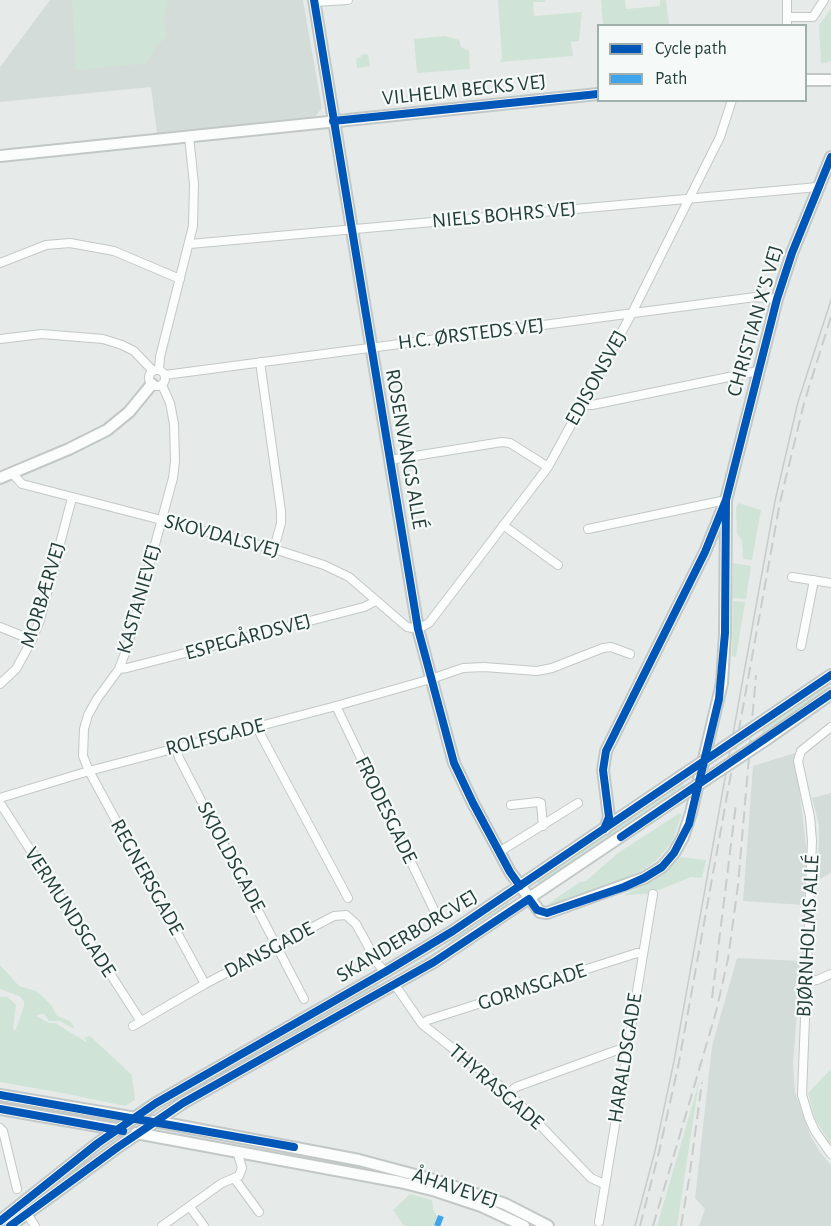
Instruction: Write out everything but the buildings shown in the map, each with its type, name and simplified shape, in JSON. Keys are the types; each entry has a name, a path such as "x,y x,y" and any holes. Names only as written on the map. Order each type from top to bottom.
{"street":[{"path":"315,1 348,0"},
{"path":"787,0 787,21 813,17 824,0"},
{"name":"ROSENVANGS ALLÉ","path":"315,1 333,122 418,629 454,763 499,852 529,899"},
{"path":"807,80 831,80"},
{"name":"VILHELM BECKS VEJ","path":"0,156 597,94"},
{"name":"EDISONSVEJ","path":"418,629 429,623 436,615 548,467 632,313 720,137 731,102"},
{"path":"159,372 160,357 190,244 195,205 189,136"},
{"name":"CHRISTIAN X'S VEJ","path":"604,829 609,817 603,770 606,751 705,552 726,500 777,299 792,253 831,157"},
{"name":"NIELS BOHRS VEJ","path":"190,244 818,186"},
{"path":"0,263 46,245 70,243 114,251 180,279"},
{"name":"H.C. ØRSTEDS VEJ","path":"159,372 260,362 755,297 777,299"},
{"path":"0,339 42,334 103,339 134,351 165,380 157,384 107,430 0,478"},
{"path":"260,362 281,511 281,523 274,549"},
{"path":"582,405 592,405 758,371"},
{"path":"157,384 149,377 159,372"},
{"name":"KASTANIEVEJ","path":"89,771 83,756 84,729 97,699 118,669 127,648 172,478 175,440 170,403 157,384"},
{"path":"390,460 502,442 510,444 548,467"},
{"name":"SKOVDALSVEJ","path":"12,473 22,484 274,549 339,571 402,623 418,629"},
{"name":"MORBÆRVEJ","path":"0,684 16,669 40,620 72,498"},
{"path":"588,529 726,500"},
{"name":"CHRISTIAN X'S VEJ","path":"529,899 537,910 547,912 624,887 645,878 662,867 674,853 683,837 692,813 722,683 725,633 726,500"},
{"path":"503,525 558,565"},
{"path":"792,577 831,583"},
{"path":"801,646 814,580"},
{"name":"ESPEGÅRDSVEJ","path":"118,669 364,607 376,601"},
{"path":"0,627 32,640"},
{"name":"ROLFSGADE","path":"0,801 89,771 336,706 463,668 526,672 542,670 603,648 611,647 630,654"},
{"name":"SKANDERBORGVEJ","path":"0,1221 134,1118 219,1066 385,972 520,886 831,675"},
{"name":"SKANDERBORGVEJ","path":"10,1226 155,1121 434,962 831,694"},
{"name":"FRODESGADE","path":"336,706 436,914"},
{"path":"256,726 348,898"},
{"name":"BJØRNHOLMS ALLÉ","path":"831,727 801,751 798,761 810,817 812,841 802,1095 809,1118 831,1154"},
{"name":"SKJOLDSGADE","path":"176,747 179,758 304,999"},
{"name":"REGNERSGADE","path":"89,771 205,984"},
{"name":"VERMUNDSGADE","path":"0,801 140,1020"},
{"path":"511,805 541,803 543,826"},
{"path":"499,852 578,803"},
{"name":"HARALDSGADE","path":"599,1222 653,894"},
{"name":"DANSGADE","path":"133,1026 205,984 334,916 346,915 356,924 378,964 385,972"},
{"name":"GORMSGADE","path":"422,1024 428,1020 637,953 642,954"},
{"name":"SKANDERBORGVEJ","path":"385,972 395,985"},
{"path":"806,982 831,974"},
{"name":"THYRASGADE","path":"395,985 422,1024 509,1093 591,1178 604,1184"},
{"path":"509,1093 516,1087 627,1048"},
{"name":"ÅHAVEVEJ","path":"0,1095 155,1121 359,1160 484,1196 548,1226"},
{"name":"ÅHAVEVEJ","path":"0,1109 356,1173 436,1191 481,1206 524,1226"},
{"path":"0,1128 3,1131 17,1190"},
{"path":"162,1226 222,1183 238,1176 242,1168 237,1151"},
{"path":"234,1178 259,1212"},
{"path":"190,1207 204,1226"},
{"path":"27,1214 35,1226"}],"shaded area":[{"path":"50,0 303,0 322,108 313,119 157,134 151,87 0,102 0,67"},
{"path":"795,753 807,854 804,905 743,901 753,766"},
{"path":"831,793 831,873 818,880 819,825 812,798"},
{"path":"737,958 801,961 793,1063 795,1092 810,1135 831,1165 831,1226 699,1226 705,1209 695,1198 712,1046"}],"green space":[{"path":"72,0 168,0 164,20 167,36 156,47 147,63 76,70"},
{"path":"498,0 545,0 545,2 533,2 534,16 582,12 579,41 571,42 573,56 500,62 502,58"},
{"path":"601,0 625,0 626,9 660,6 660,0 666,0 669,24 603,24"},
{"path":"831,9 831,61 821,64 819,25"},
{"path":"445,36 459,40 461,47 469,51 470,69 417,73 414,39"},
{"path":"368,54 370,66 357,68 356,58"},
{"path":"738,503 761,510 752,560 743,559 742,540 737,534 736,508"},
{"path":"733,563 751,566 746,599 732,598"},
{"path":"733,601 745,602 736,657 732,656"},
{"path":"831,682 831,685 799,711 763,734 760,729"},
{"path":"683,782 684,788 539,885 537,881"},
{"path":"678,814 682,814 672,842 656,861 631,877 545,906 580,882 586,881 618,853"},
{"path":"681,857 706,860 702,878 691,877 659,890 649,890 648,894 624,895 660,877"},
{"path":"507,901 509,904 404,974 403,971 441,949 472,924"},
{"path":"0,965 19,986 36,991 52,1006 57,1016 70,1021 74,1027 60,1021 49,1021 44,1014 36,1016 49,1023 55,1023 88,1043 84,1038 90,1036 132,1075 135,1100 125,1106 0,1082 0,997 8,997 16,1005 13,1028 15,1031 24,1001 19,996 0,989"},
{"path":"377,983 379,985 338,1008 311,1027 165,1110 162,1109 220,1076 255,1051"},
{"path":"831,1069 831,1145 815,1119 808,1093"},
{"path":"699,1082 677,1226 657,1226"},
{"path":"410,1194 432,1200 433,1209 442,1226 404,1226 393,1210"}],"tram line":[{"path":"635,1226 655,1151 674,1061 775,501 798,402 831,300"}],"railway":[{"path":"640,1226 679,1062 780,502 804,403 831,317"},
{"path":"653,1226 716,1012 728,959 738,885 756,675"},
{"path":"712,998 736,804"},
{"path":"681,1226 702,1082"}],"marked path":[{"path":"437,1226 441,1216"}],"cycle path":[{"path":"314,0 418,629 454,763 510,872 520,886"},
{"path":"333,121 597,94"},
{"path":"604,829 609,817 603,770 606,751 705,552 726,500 777,299 792,253 831,157"},
{"path":"10,1226 118,1147 183,1103 434,962 529,899 537,910 547,913 624,887 662,867 674,853 689,824 719,699 725,633 726,500"},
{"path":"0,1221 98,1143 156,1103 453,931 831,675"},
{"path":"621,837 831,694"},
{"path":"0,1095 294,1147"},
{"path":"0,1109 123,1131"}]}
